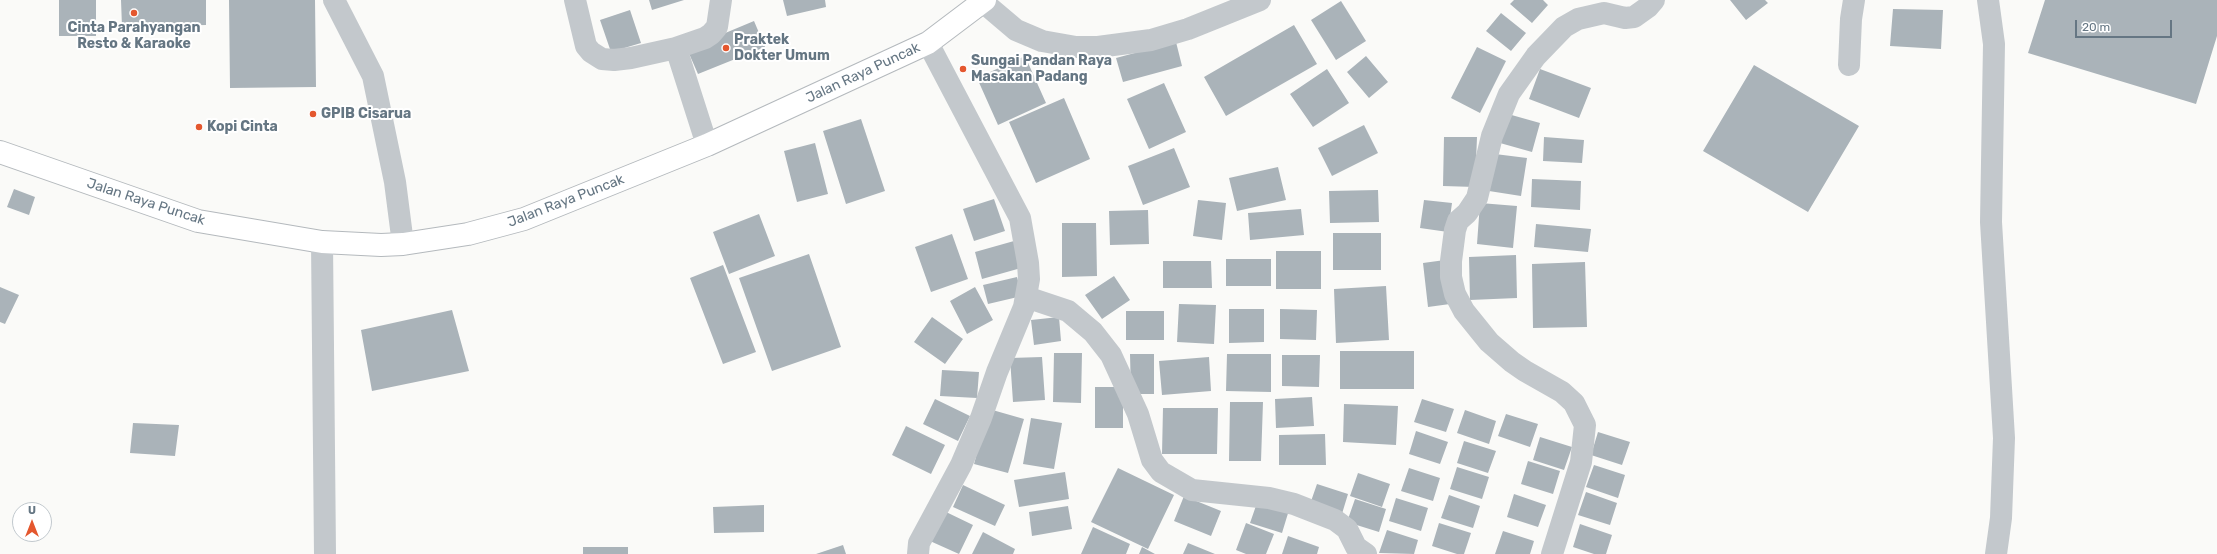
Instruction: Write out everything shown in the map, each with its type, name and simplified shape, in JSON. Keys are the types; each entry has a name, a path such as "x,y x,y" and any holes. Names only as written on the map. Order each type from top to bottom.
{"highway":[{"name":"Jalan Raya Puncak","path":"0,152 198,221 322,242 381,245 403,244 468,234 524,219 707,146 928,43 984,1"}],"street":[{"path":"334,0 350,27 373,76 395,182 403,244"},
{"path":"576,0 586,46 590,52 602,59 614,60 631,58 676,48 705,38 712,34 717,27 721,0"},
{"path":"984,1 1016,30 1042,41 1076,47 1098,47 1151,40 1188,29 1260,0"},
{"path":"1552,554 1581,462 1585,425 1574,403 1562,392 1512,362 1489,342 1464,311 1455,294 1451,277 1451,260 1455,230 1458,221 1468,213 1477,198 1492,136 1501,110 1520,76 1536,56 1564,27 1578,19 1604,13 1625,18 1634,17 1648,7 1654,0"},
{"path":"1850,65 1850,19 1854,0"},
{"path":"1988,0 1994,44 1991,222 2004,438 2001,518 1996,554"},
{"path":"918,554 919,542 961,465 981,418 997,372 1014,335 1026,297 1028,263 1020,218 928,43"},
{"path":"676,48 707,146"},
{"path":"322,242 325,554"},
{"path":"1026,297 1068,311 1094,332 1111,355 1138,414 1152,460 1161,472 1192,490 1270,498 1294,504 1335,520 1346,529 1356,547 1366,554"}],"building":[{"path":"59,0 96,0 96,36 59,36"},
{"path":"121,0 206,0 206,25 122,27"},
{"path":"229,0 315,0 316,87 230,88"},
{"path":"649,0 684,0 652,10"},
{"path":"783,0 825,0 826,7 787,16"},
{"path":"1514,0 1543,0 1548,5 1532,23 1510,4"},
{"path":"1730,0 1765,0 1768,3 1746,20"},
{"path":"2045,0 2217,0 2217,36 2196,104 2028,53"},
{"path":"1341,1 1366,41 1336,60 1311,20"},
{"path":"1893,9 1943,10 1941,49 1890,46"},
{"path":"630,10 641,43 611,52 600,20"},
{"path":"1501,13 1526,33 1511,51 1486,31"},
{"name":"Praktek Dokter Umum","path":"754,21 765,47 698,74 687,49"},
{"path":"1294,25 1317,64 1226,116 1204,77"},
{"path":"1176,42 1182,66 1123,82 1116,58"},
{"path":"1477,47 1506,61 1480,113 1451,98"},
{"path":"1025,56 1046,103 998,125 977,78"},
{"path":"1366,56 1388,82 1369,98 1347,72"},
{"path":"1754,65 1859,126 1808,212 1703,151"},
{"path":"1327,69 1349,103 1313,127 1290,94"},
{"path":"1540,69 1591,88 1579,118 1529,99"},
{"path":"1164,83 1186,132 1149,149 1127,99"},
{"path":"1064,98 1090,159 1036,183 1009,122"},
{"path":"1508,114 1540,123 1532,152 1500,143"},
{"path":"861,119 885,191 846,204 823,131"},
{"path":"1364,125 1378,153 1332,176 1318,148"},
{"path":"1444,137 1477,137 1475,187 1443,186"},
{"path":"1544,137 1584,140 1582,163 1543,161"},
{"path":"815,143 828,194 797,202 784,151"},
{"path":"1174,148 1190,187 1143,205 1128,166"},
{"path":"1495,154 1527,158 1521,196 1489,191"},
{"path":"1278,167 1286,200 1237,211 1229,178"},
{"path":"1532,179 1581,181 1580,210 1531,207"},
{"path":"14,189 35,197 29,215 7,207"},
{"path":"1378,190 1379,222 1330,223 1329,191"},
{"path":"994,199 1005,231 974,241 963,209"},
{"path":"1198,200 1226,203 1222,240 1193,236"},
{"path":"1424,200 1452,203 1448,232 1420,228"},
{"path":"1480,203 1517,206 1513,248 1477,244"},
{"path":"1301,209 1304,235 1250,240 1248,213"},
{"path":"1148,210 1149,244 1110,245 1109,211"},
{"path":"759,214 775,256 729,274 713,232"},
{"path":"1062,223 1096,223 1097,276 1062,277"},
{"path":"1536,224 1591,229 1588,252 1534,247"},
{"path":"1333,233 1381,233 1381,270 1333,270"},
{"path":"952,234 968,279 931,292 915,247"},
{"path":"1014,241 1021,268 982,279 975,252"},
{"path":"1276,251 1321,251 1321,289 1276,289"},
{"path":"809,254 841,347 772,371 739,278"},
{"path":"1516,255 1517,298 1470,300 1469,257"},
{"path":"1226,259 1271,259 1271,286 1226,286"},
{"path":"1445,260 1450,304 1428,307 1423,263"},
{"path":"1163,261 1211,261 1212,288 1163,288"},
{"path":"1585,262 1587,327 1533,328 1532,264"},
{"path":"723,265 756,352 723,364 690,278"},
{"path":"1114,276 1130,300 1102,319 1085,295"},
{"path":"1017,277 1022,296 988,304 983,285"},
{"path":"1386,286 1389,340 1336,343 1334,289"},
{"path":"0,287 19,295 5,324 0,322"},
{"path":"975,287 993,320 967,334 950,301"},
{"path":"1179,304 1216,305 1214,344 1177,342"},
{"path":"1229,309 1264,309 1264,342 1229,343"},
{"path":"1280,309 1317,310 1316,340 1280,339"},
{"path":"452,310 469,371 372,391 361,330"},
{"path":"1126,311 1164,311 1164,340 1126,340"},
{"path":"932,317 963,339 945,364 914,342"},
{"path":"1059,317 1061,341 1034,345 1031,320"},
{"path":"1340,351 1414,351 1414,389 1340,389"},
{"path":"1054,353 1082,353 1081,403 1053,402"},
{"path":"1130,354 1154,354 1154,394 1131,394"},
{"path":"1227,354 1271,354 1271,392 1226,391"},
{"path":"1282,355 1320,355 1319,387 1282,386"},
{"path":"1042,357 1045,400 1013,402 1010,358"},
{"path":"1209,357 1211,391 1162,395 1159,361"},
{"path":"942,370 979,372 977,398 940,396"},
{"path":"1095,387 1123,387 1123,428 1095,428"},
{"path":"1312,397 1314,426 1276,428 1275,399"},
{"path":"935,399 970,416 958,441 923,424"},
{"path":"1422,399 1454,409 1446,432 1414,422"},
{"path":"1230,402 1263,402 1261,461 1229,461"},
{"path":"1344,404 1398,406 1396,445 1343,442"},
{"path":"1163,408 1218,408 1217,454 1162,454"},
{"path":"989,409 1024,419 1008,473 974,464"},
{"path":"1465,410 1496,421 1489,444 1457,433"},
{"path":"1506,414 1538,424 1530,447 1498,436"},
{"path":"1031,418 1062,423 1054,469 1023,464"},
{"path":"133,423 179,425 175,456 130,453"},
{"path":"906,426 945,445 931,474 892,455"},
{"path":"1416,431 1448,442 1440,464 1409,454"},
{"path":"1598,432 1630,442 1622,465 1591,455"},
{"path":"1325,434 1326,465 1279,465 1279,435"},
{"path":"1540,437 1572,447 1564,470 1533,460"},
{"path":"1464,441 1496,451 1488,473 1457,463"},
{"path":"1528,461 1560,471 1553,494 1521,484"},
{"path":"1594,465 1625,475 1618,498 1586,487"},
{"path":"1457,467 1489,477 1482,499 1450,489"},
{"path":"1118,468 1174,495 1148,549 1091,522"},
{"path":"1409,468 1440,478 1433,501 1401,491"},
{"path":"1065,472 1069,499 1019,507 1014,480"},
{"path":"1358,473 1390,484 1382,507 1350,496"},
{"path":"1317,484 1348,494 1341,517 1309,507"},
{"path":"963,485 1005,505 995,526 953,507"},
{"path":"1586,492 1617,503 1610,525 1578,515"},
{"path":"1514,494 1546,505 1538,527 1507,517"},
{"path":"1449,495 1480,506 1473,528 1441,518"},
{"path":"1184,496 1221,511 1211,536 1174,521"},
{"path":"1396,498 1428,508 1421,531 1389,521"},
{"path":"1355,499 1386,509 1379,532 1347,522"},
{"path":"1258,500 1289,510 1282,533 1250,523"},
{"path":"764,505 764,532 714,533 713,507"},
{"path":"1068,506 1072,529 1032,536 1029,512"},
{"path":"944,511 973,525 959,554 930,541"},
{"path":"1246,523 1274,534 1266,554 1246,554 1236,550"},
{"path":"1439,523 1471,533 1464,554 1457,554 1432,546"},
{"path":"1580,524 1612,535 1606,554 1594,554 1573,547"},
{"path":"1093,527 1130,544 1126,554 1081,554"},
{"path":"1387,530 1418,540 1414,554 1379,553"},
{"path":"1503,531 1534,541 1530,554 1495,554"},
{"path":"983,532 1015,549 1013,554 972,554"},
{"path":"1288,536 1319,547 1317,554 1282,554"},
{"path":"1188,543 1215,554 1183,554"},
{"path":"843,545 846,554 816,554"},
{"path":"583,547 628,547 628,554 583,554"},
{"path":"1142,547 1155,554 1139,554"}],"place":[{"name":"Cinta Parahyangan Resto & Karaoke","path":"134,13"},
{"name":"Praktek Dokter Umum","path":"726,48"},
{"name":"Sungai Pandan Raya Masakan Padang","path":"963,69"},
{"name":"GPIB Cisarua","path":"313,114"},
{"name":"Kopi Cinta","path":"199,127"}]}
